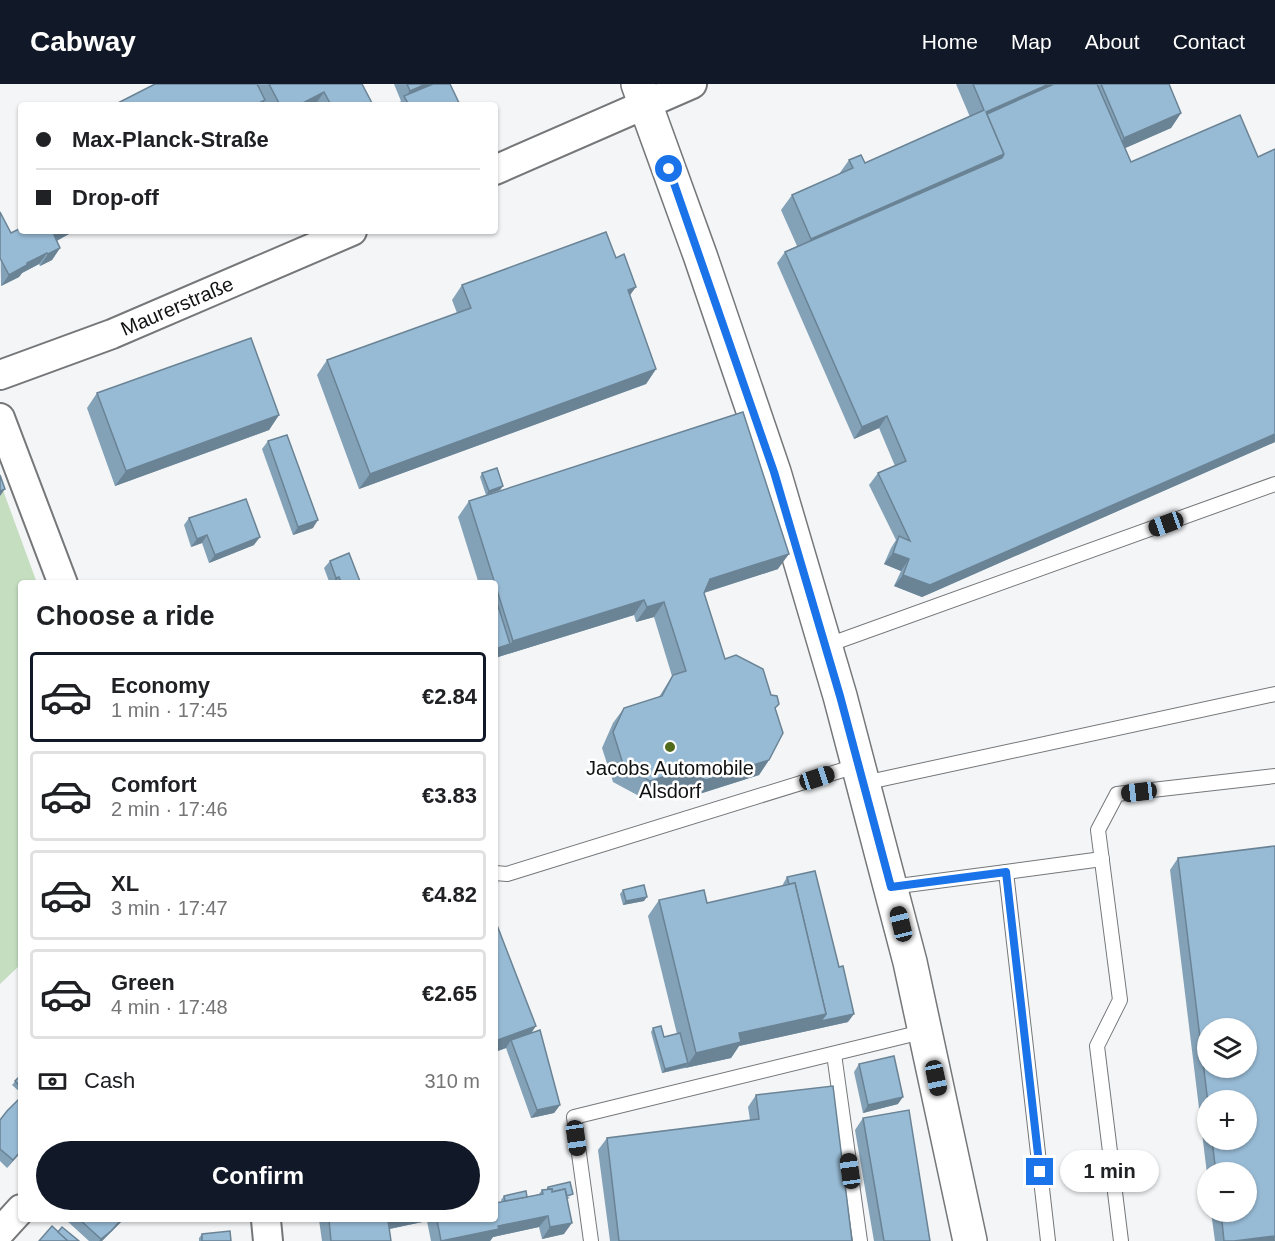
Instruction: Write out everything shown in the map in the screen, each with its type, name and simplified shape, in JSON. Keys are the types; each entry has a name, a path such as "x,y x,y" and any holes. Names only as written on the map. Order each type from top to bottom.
{"street":[{"path":"498,168 642,94 692,84"},
{"path":"642,94 774,472 825,646 891,887 926,1031 970,1241"},
{"name":"Maurerstraße","path":"0,375 112,334 345,234"},
{"path":"0,418 61,580"},
{"path":"0,1232 18,1212"},
{"path":"266,1222 268,1241"}],"lane":[{"path":"825,646 1275,484"},
{"path":"498,873 507,874 861,774 1275,694"},
{"path":"1121,1241 1097,1046 1120,1000 1098,831 1117,794 1275,776"},
{"path":"891,887 1102,859"},
{"path":"1006,872 1048,1241"},
{"path":"591,1241 574,1117 926,1031"},
{"path":"834,1054 860,1241"}],"green space":[{"path":"0,482 36,580 18,580 18,967 0,984"}],"building":[{"path":"155,84 257,84 265,100 261,102 120,102"},
{"path":"269,84 362,84 371,102 329,102 324,92 305,102 278,102"},
{"path":"407,84 426,84 410,91"},
{"path":"433,84 450,84 459,102 407,102 404,96"},
{"path":"973,84 1049,84 986,112 1004,154 811,239 792,195 853,168 849,160 861,155 865,163 984,110"},
{"path":"1054,84 1097,84 1131,162 1240,115 1258,157 1275,149 1275,434 930,585 903,575 909,559 893,553 899,536 910,541 878,473 906,461 887,416 862,427 785,252 1002,158 1004,154 987,114"},
{"path":"1101,84 1169,84 1181,113 1124,138"},
{"path":"0,212 11,233 18,230 18,234 56,234 54,235 60,248 27,263 9,275 0,258"},
{"path":"606,232 616,258 624,254 636,287 628,290 656,369 370,474 327,360 471,308 462,285"},
{"path":"251,338 279,415 126,471 97,393"},
{"path":"743,412 789,554 710,579 704,593 725,659 736,655 763,669 771,695 777,696 779,704 775,708 783,733 769,760 706,780 684,770 650,781 624,767 613,732 624,708 662,696 673,675 686,671 664,602 647,607 644,600 513,641 498,593 498,580 494,580 469,501"},
{"path":"287,435 318,520 298,527 268,441"},
{"path":"497,468 503,486 489,491 482,473"},
{"path":"0,475 5,489 0,491"},
{"path":"246,499 260,537 215,555 207,535 197,539 189,518"},
{"path":"349,553 359,580 336,578 330,561"},
{"path":"498,606 510,644 498,648"},
{"path":"1275,846 1275,1236 1224,1241 1222,1222 1257,1222 1257,1162 1215,1162 1213,1150 1257,1150 1257,1090 1206,1090 1205,1078 1257,1078 1257,1018 1198,1018 1178,858"},
{"path":"815,871 839,967 843,966 854,1014 821,1021 826,1014 795,883 789,884 787,877"},
{"path":"795,883 826,1014 739,1033 741,1042 696,1053 659,900 704,890 707,903"},
{"path":"644,885 647,897 626,901 623,890"},
{"path":"498,928 536,1026 498,1040"},
{"path":"661,1026 664,1037 680,1033 688,1063 665,1069 653,1028"},
{"path":"540,1030 560,1105 537,1110 511,1040"},
{"path":"894,1056 903,1097 868,1105 859,1064"},
{"path":"833,1086 852,1241 619,1241 607,1138 759,1119 756,1095"},
{"path":"18,1100 18,1154 13,1160 0,1149 0,1120"},
{"path":"909,1110 930,1241 884,1241 863,1118"},
{"path":"570,1182 573,1194 567,1196 565,1189 552,1192 552,1189 548,1189 548,1187"},
{"path":"552,1189 552,1192 565,1189 572,1223 550,1227 548,1216 441,1241 437,1222 498,1222 498,1202 543,1194 542,1190"},
{"path":"526,1191 527,1197 505,1201 504,1196"},
{"path":"82,1222 119,1222 101,1239"},
{"path":"329,1222 388,1222 391,1241 331,1241"},
{"path":"52,1226 68,1241 39,1241"},
{"path":"62,1227 79,1241 68,1241 58,1232"},
{"path":"230,1231 231,1241 202,1241 202,1234"}],"place":[{"name":"Jacobs Automobile Alsdorf","path":"670,747"}],"route":[{"path":"669,169 774,472 840,696 891,887 1006,872 1040,1172"}]}
